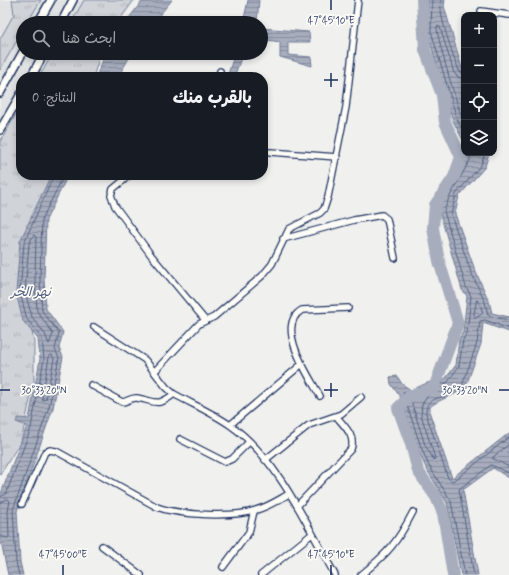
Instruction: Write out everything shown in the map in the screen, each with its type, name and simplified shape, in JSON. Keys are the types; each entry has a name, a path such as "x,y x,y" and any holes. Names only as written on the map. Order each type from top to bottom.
{"street":[{"path":"42,16 50,0"},
{"path":"64,16 73,0"},
{"path":"155,371 195,328 205,320 214,317 262,276 272,264 289,229 324,209 337,157 346,107 358,0"},
{"path":"481,11 509,15"},
{"path":"0,93 19,60"},
{"path":"34,72 40,60"},
{"path":"0,130 16,103"},
{"path":"270,152 337,157"},
{"path":"124,180 113,189 112,201 151,255 205,320"},
{"path":"283,239 354,220 382,215 387,219 395,258"},
{"path":"320,396 302,364 292,335 292,320 296,314 302,310 348,308"},
{"path":"94,327 137,354 155,371 166,388 174,394 230,425 249,442 265,460 297,506 335,575"},
{"path":"230,425 302,364"},
{"path":"91,385 122,402 137,398 152,403 159,403 174,394"},
{"path":"265,460 309,424 337,417 347,411 361,397"},
{"path":"297,506 351,449 352,440 350,434 337,417"},
{"path":"180,439 226,462 232,459 249,442"},
{"path":"22,504 44,455 50,450 56,451 164,510 181,513 228,514 254,511 289,494"},
{"path":"223,567 246,539 254,511"},
{"path":"361,575 390,550 401,535 413,512"},
{"path":"261,575 312,534"},
{"path":"102,546 141,575"}],"shaded area":[{"path":"0,0 136,0 124,16 16,16 16,60 98,60 92,72 16,72 16,180 21,180 0,451"}],"green space":[{"path":"12,0 41,0 31,16 16,16 16,42 0,70 0,39 14,14"},
{"path":"84,0 134,0 122,16 75,16"},
{"path":"49,60 99,60 95,72 42,72"},
{"path":"16,115 16,180 54,180 19,275 34,341 34,382 21,441 0,475 0,142"}],"water":[{"path":"143,0 172,0 159,16 130,16"},
{"path":"248,0 259,0 258,16 245,16"},
{"path":"428,0 445,0 444,6 461,65 461,136 453,121 427,31"},
{"path":"268,29 309,32 310,42 288,42 288,55 311,57 312,66 280,57 280,42 268,40"},
{"path":"103,60 128,60 121,72 98,72"},
{"path":"233,60 240,60 236,72 229,72"},
{"path":"466,156 488,156 485,167 459,196 455,214 475,270 489,301 492,313 509,317 509,332 483,323 481,344 465,389 430,407 430,414 452,478 509,433 509,478 493,468 463,490 478,575 461,575 447,503 426,468 417,448 401,398 391,384 390,377 397,376 402,384 411,390 427,383 445,379 456,365 459,339 463,332 467,296 462,290 439,210"},
{"name":"نهر الخر","path":"49,180 66,180 46,220 44,279 46,309 63,332 59,348 63,357 53,408 17,511 20,562 23,575 8,575 0,537 0,496 27,426 16,422 18,418 29,419 40,359 38,339 23,321 16,293 20,241"}],"waterway":[{"path":"422,0 425,50 442,95 445,122 461,157 454,177 435,205 433,228 439,261 458,323 434,388 410,396 398,408 411,444 418,471 436,497 443,513 453,575"}]}
